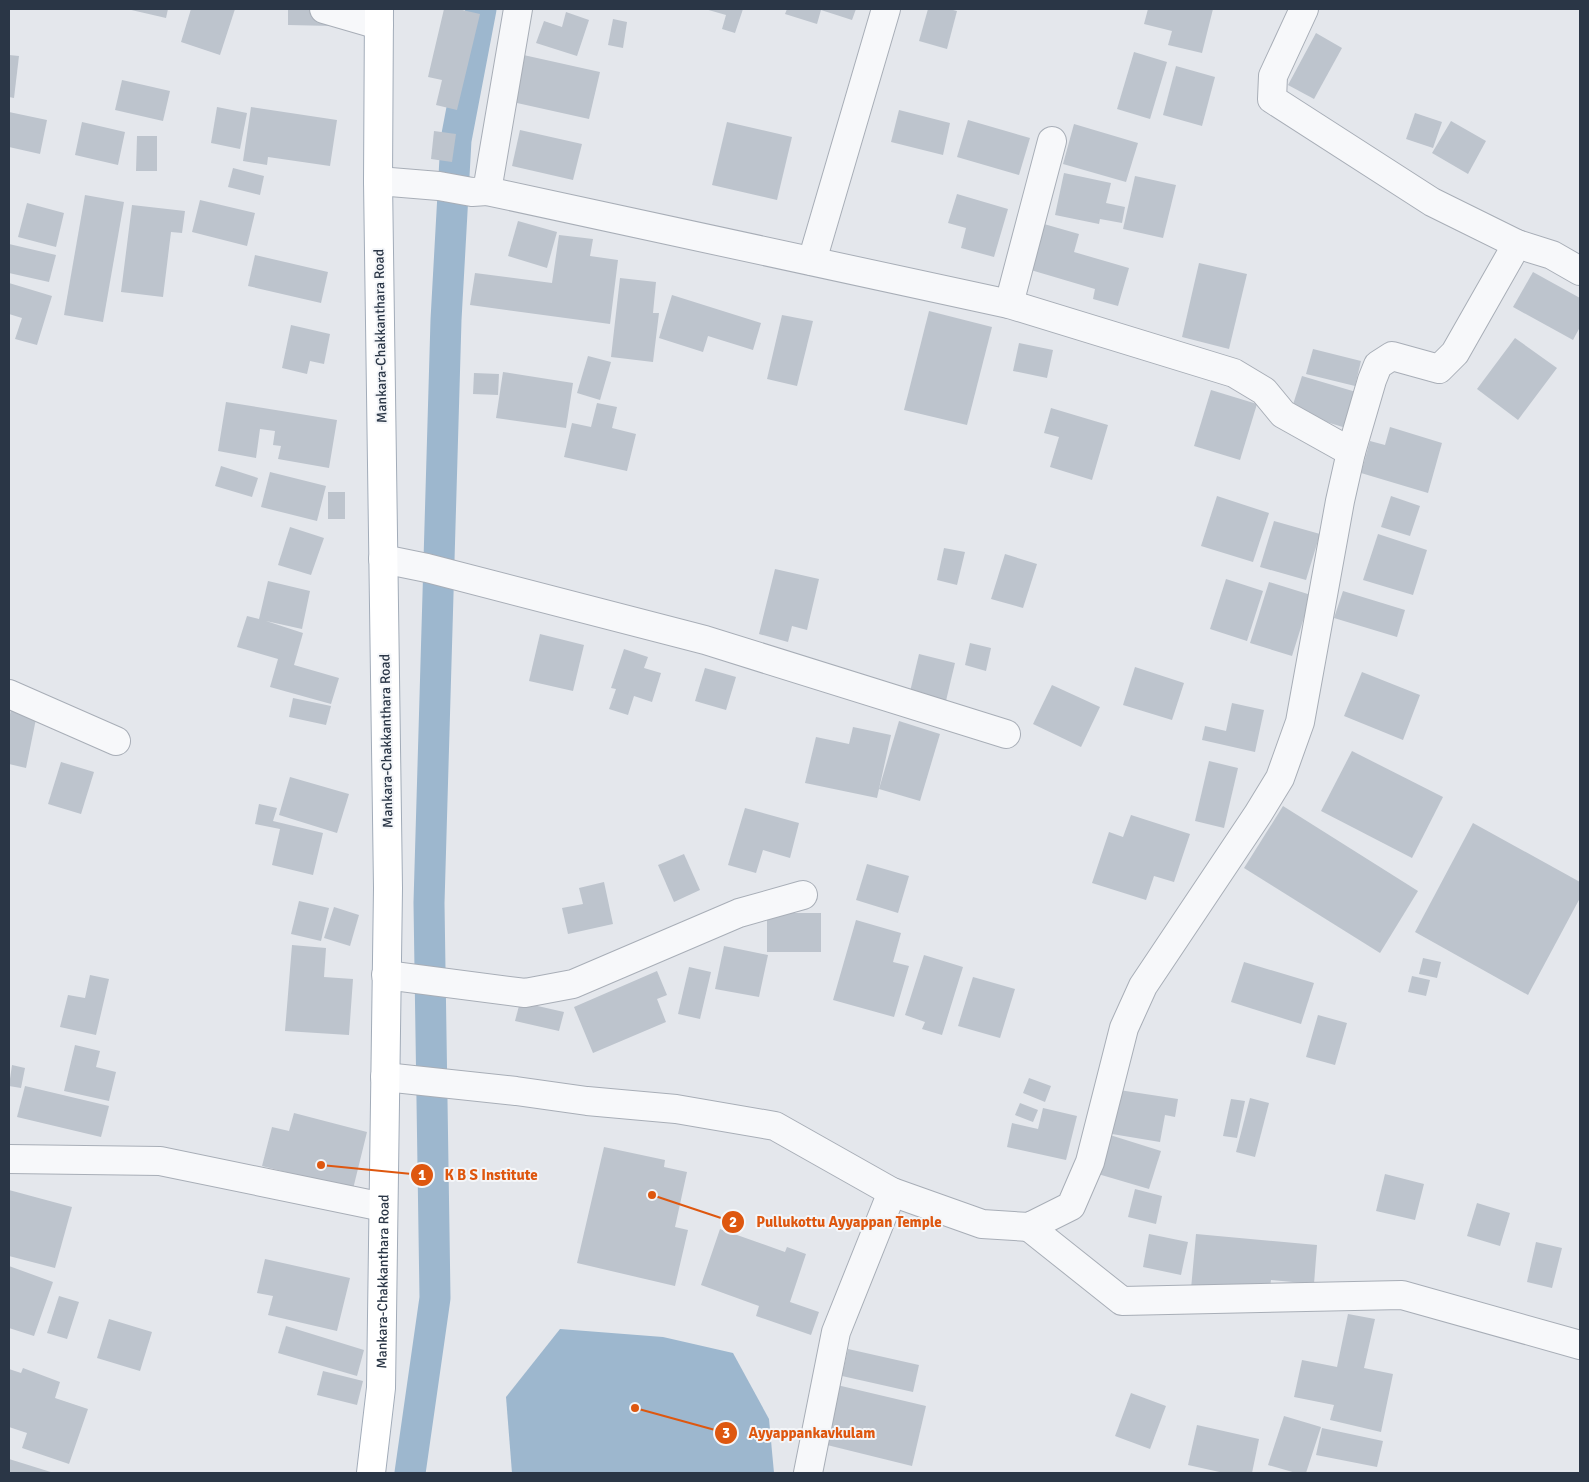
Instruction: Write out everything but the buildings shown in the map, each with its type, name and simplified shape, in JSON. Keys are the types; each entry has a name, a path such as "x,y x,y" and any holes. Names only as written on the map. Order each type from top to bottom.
{"main road":[{"name":"Mankara-Chakkanthara Road","path":"371,1473 381,1388 383,1207 392,1078 386,975 388,888 378,181 379,17"}],"street":[{"path":"324,9 379,17"},
{"path":"479,192 518,9"},
{"path":"812,262 886,9"},
{"path":"1304,9 1273,76 1272,100 1432,202 1518,244 1552,255 1580,271"},
{"path":"1009,304 1052,140"},
{"path":"378,181 439,186 479,192 1009,304 1234,373 1264,391 1283,414 1351,452"},
{"path":"392,1078 459,1084 587,1102 676,1109 775,1126 892,1192 982,1224 1029,1227 1071,1206 1090,1162 1124,1028 1143,986 1280,778 1300,722 1340,501 1351,452 1378,365 1392,356 1439,368 1455,353 1518,244"},
{"path":"383,559 437,570 705,640 1006,734"},
{"path":"9,694 116,741"},
{"path":"386,975 525,993 573,984 739,913 803,895"},
{"path":"9,1159 160,1161 383,1207"},
{"path":"808,1473 836,1332 892,1192"},
{"path":"1029,1227 1122,1301 1402,1295 1580,1345"}],"water":[{"path":"560,1329 663,1337 733,1353 769,1419 774,1473 512,1473 506,1397"}],"waterway":[{"path":"410,1473 435,1298 429,903 446,320 456,140 481,9"}],"place":[{"name":"K B S Institute","path":"321,1165"},
{"name":"Pullukottu Ayyappan Temple","path":"652,1195"},
{"name":"Ayyappankavkulam","path":"635,1408"}]}
